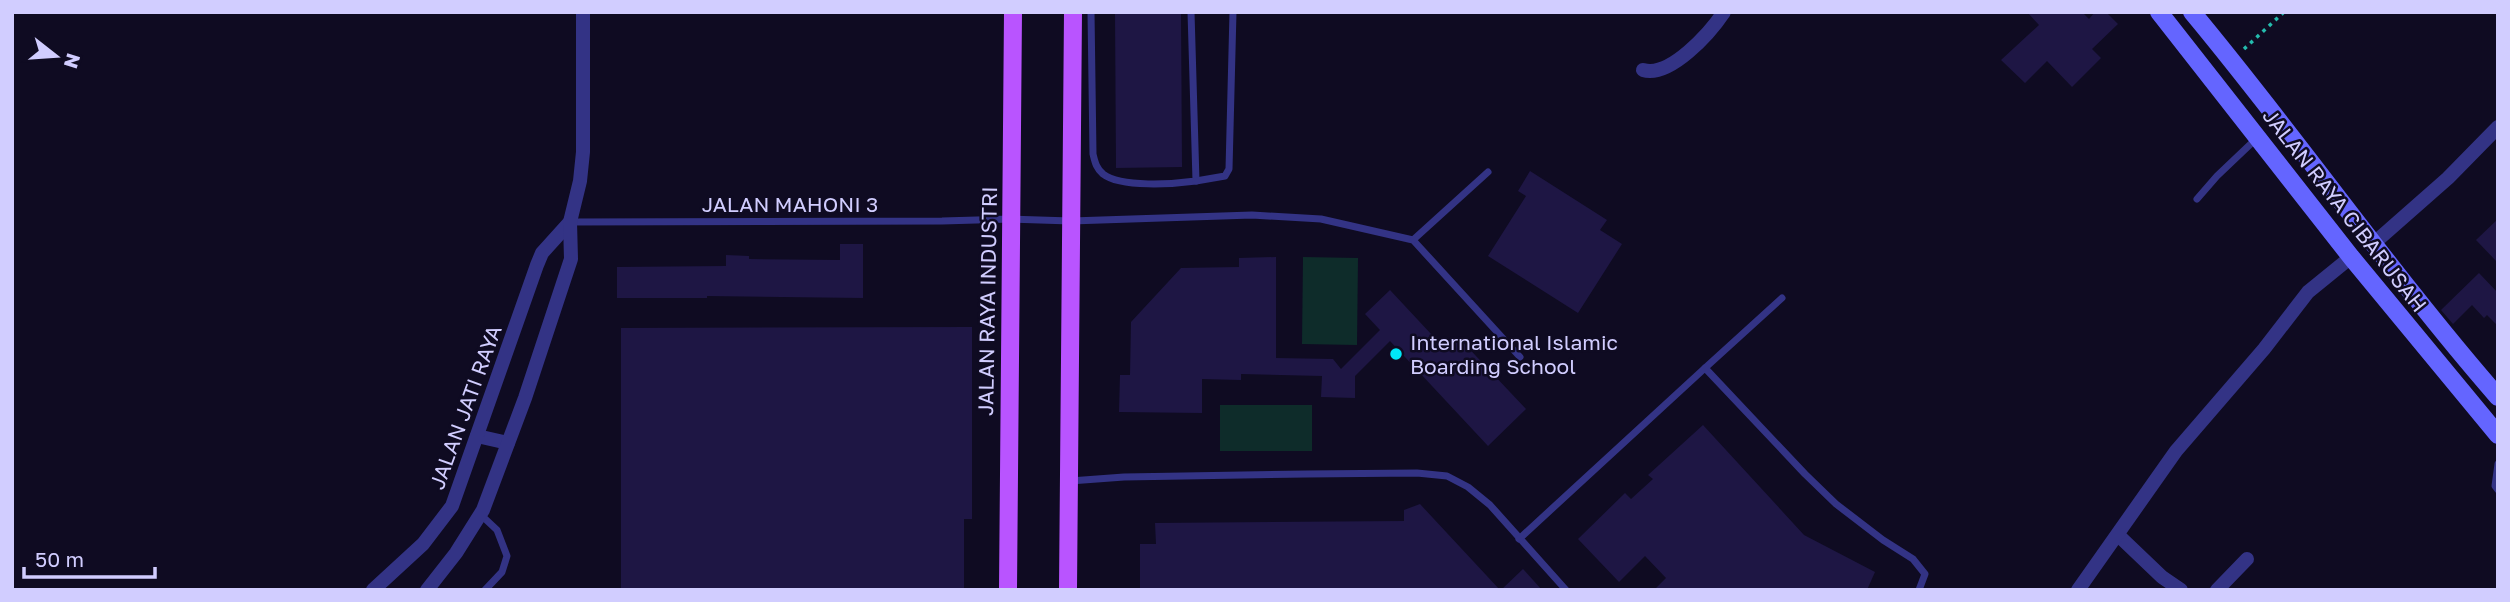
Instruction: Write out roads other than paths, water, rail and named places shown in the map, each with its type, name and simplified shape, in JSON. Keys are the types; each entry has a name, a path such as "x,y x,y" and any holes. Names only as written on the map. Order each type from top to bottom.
{"main road":[{"name":"JALAN RAYA INDUSTRI","path":"1008,590 1013,12"},
{"path":"1068,590 1073,12"}],"street":[{"name":"JALAN JATI RAYA","path":"427,590 456,553 480,514 508,443 571,259 570,222 580,181 583,152 583,12"},
{"path":"1643,70 1652,73 1665,68 1700,41 1724,12"},
{"name":"JALAN RAYA CIBARUSAH","path":"2159,12 2351,257 2498,435"},
{"name":"JALAN RAYA CIBARUSAH","path":"2192,12 2417,303 2498,397"},
{"path":"2373,244 2448,178 2498,127"},
{"name":"JALAN JATI RAYA","path":"373,590 423,544 452,506 542,253 570,222"},
{"path":"2078,590 2176,451 2264,349 2308,292 2351,257"},
{"path":"477,436 508,443"},
{"path":"2118,535 2162,577 2181,590"},
{"path":"2217,590 2247,559"}],"lane":[{"path":"1091,12 1093,154 1096,167 1105,176 1119,181 1174,184 1219,179 1225,176 1229,169 1233,12"},
{"path":"1191,12 1196,181"},
{"path":"2197,199 2217,176 2259,137"},
{"path":"1488,172 1413,240 1520,357"},
{"name":"JALAN MAHONI 3","path":"570,222 1011,219 1071,221 1252,215 1321,219 1413,240"},
{"path":"1519,538 1782,298"},
{"path":"1705,368 1836,504 1913,559 1925,574 1919,590"},
{"path":"2498,464 2495,486 2498,490"},
{"path":"1070,481 1124,477 1307,474 1418,473 1447,476 1476,492 1566,590"},
{"path":"480,514 496,530 507,551 502,572 485,590"}],"place":[{"name":"International Islamic Boarding School","path":"1396,354"}]}
